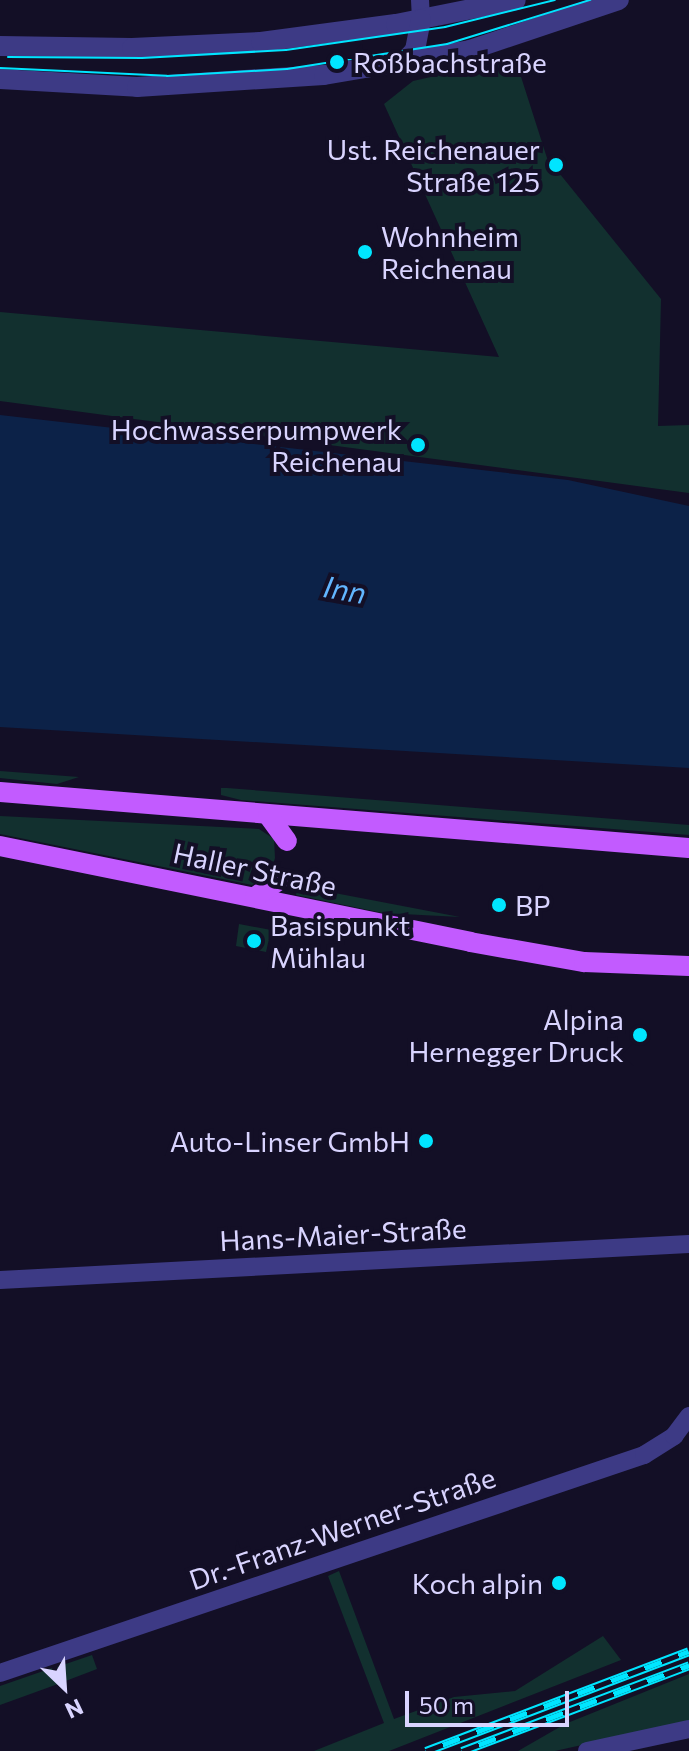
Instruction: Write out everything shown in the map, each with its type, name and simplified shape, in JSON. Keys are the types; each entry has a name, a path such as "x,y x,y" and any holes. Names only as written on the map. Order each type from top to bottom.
{"main road":[{"name":"Haller Straße","path":"0,792 689,848"},
{"path":"268,815 287,841"},
{"name":"Haller Straße","path":"0,846 584,962 689,966"},
{"path":"255,897 278,881"}],"street":[{"path":"0,46 219,46 420,10 516,0"},
{"path":"0,79 226,85 403,63 505,40 619,0"},
{"path":"403,63 415,50 420,10"},
{"name":"Hans-Maier-Straße","path":"0,1280 689,1244"},
{"name":"Dr.-Franz-Werner-Straße","path":"0,1673 644,1455 674,1436 689,1416"},
{"path":"587,1751 689,1729"}],"green space":[{"path":"515,58 547,158 661,299 658,426 689,425 689,493 0,401 0,312 499,357 384,104 413,81"},
{"path":"0,771 79,777 57,784 0,778"},
{"path":"221,788 689,825 689,835 241,800 221,795"},
{"path":"0,816 259,829 274,839 275,858 270,875 252,885 0,834"},
{"path":"298,886 460,917 383,913 296,895"},
{"path":"239,924 271,930 266,952 236,946"},
{"path":"339,1571 394,1719 454,1697 515,1691 603,1636 621,1660 389,1751 314,1751 384,1723 328,1576"},
{"path":"92,1655 97,1669 63,1682 57,1667"},
{"path":"52,1668 58,1684 0,1705 0,1686"},
{"path":"689,1674 689,1721 555,1751 518,1751 565,1724"}],"water":[{"name":"Inn","path":"0,415 568,480 689,506 689,768 0,727"}],"tram line":[{"path":"8,57 142,58 286,50 445,27 555,0"},
{"path":"0,68 167,76 287,69 447,44 590,0"}],"railway":[{"path":"426,1751 689,1651"},
{"path":"462,1751 689,1665"}],"place":[{"name":"Roßbachstraße","path":"337,62"},
{"name":"Ust. Reichenauer Straße 125","path":"556,165"},
{"name":"Wohnheim Reichenau","path":"365,252"},
{"name":"Hochwasserpumpwerk Reichenau","path":"418,445"},
{"name":"BP","path":"499,905"},
{"name":"Basispunkt Mühlau","path":"254,941"},
{"name":"Alpina Hernegger Druck","path":"640,1035"},
{"name":"Auto-Linser GmbH","path":"426,1141"},
{"name":"Koch alpin","path":"559,1583"}]}
